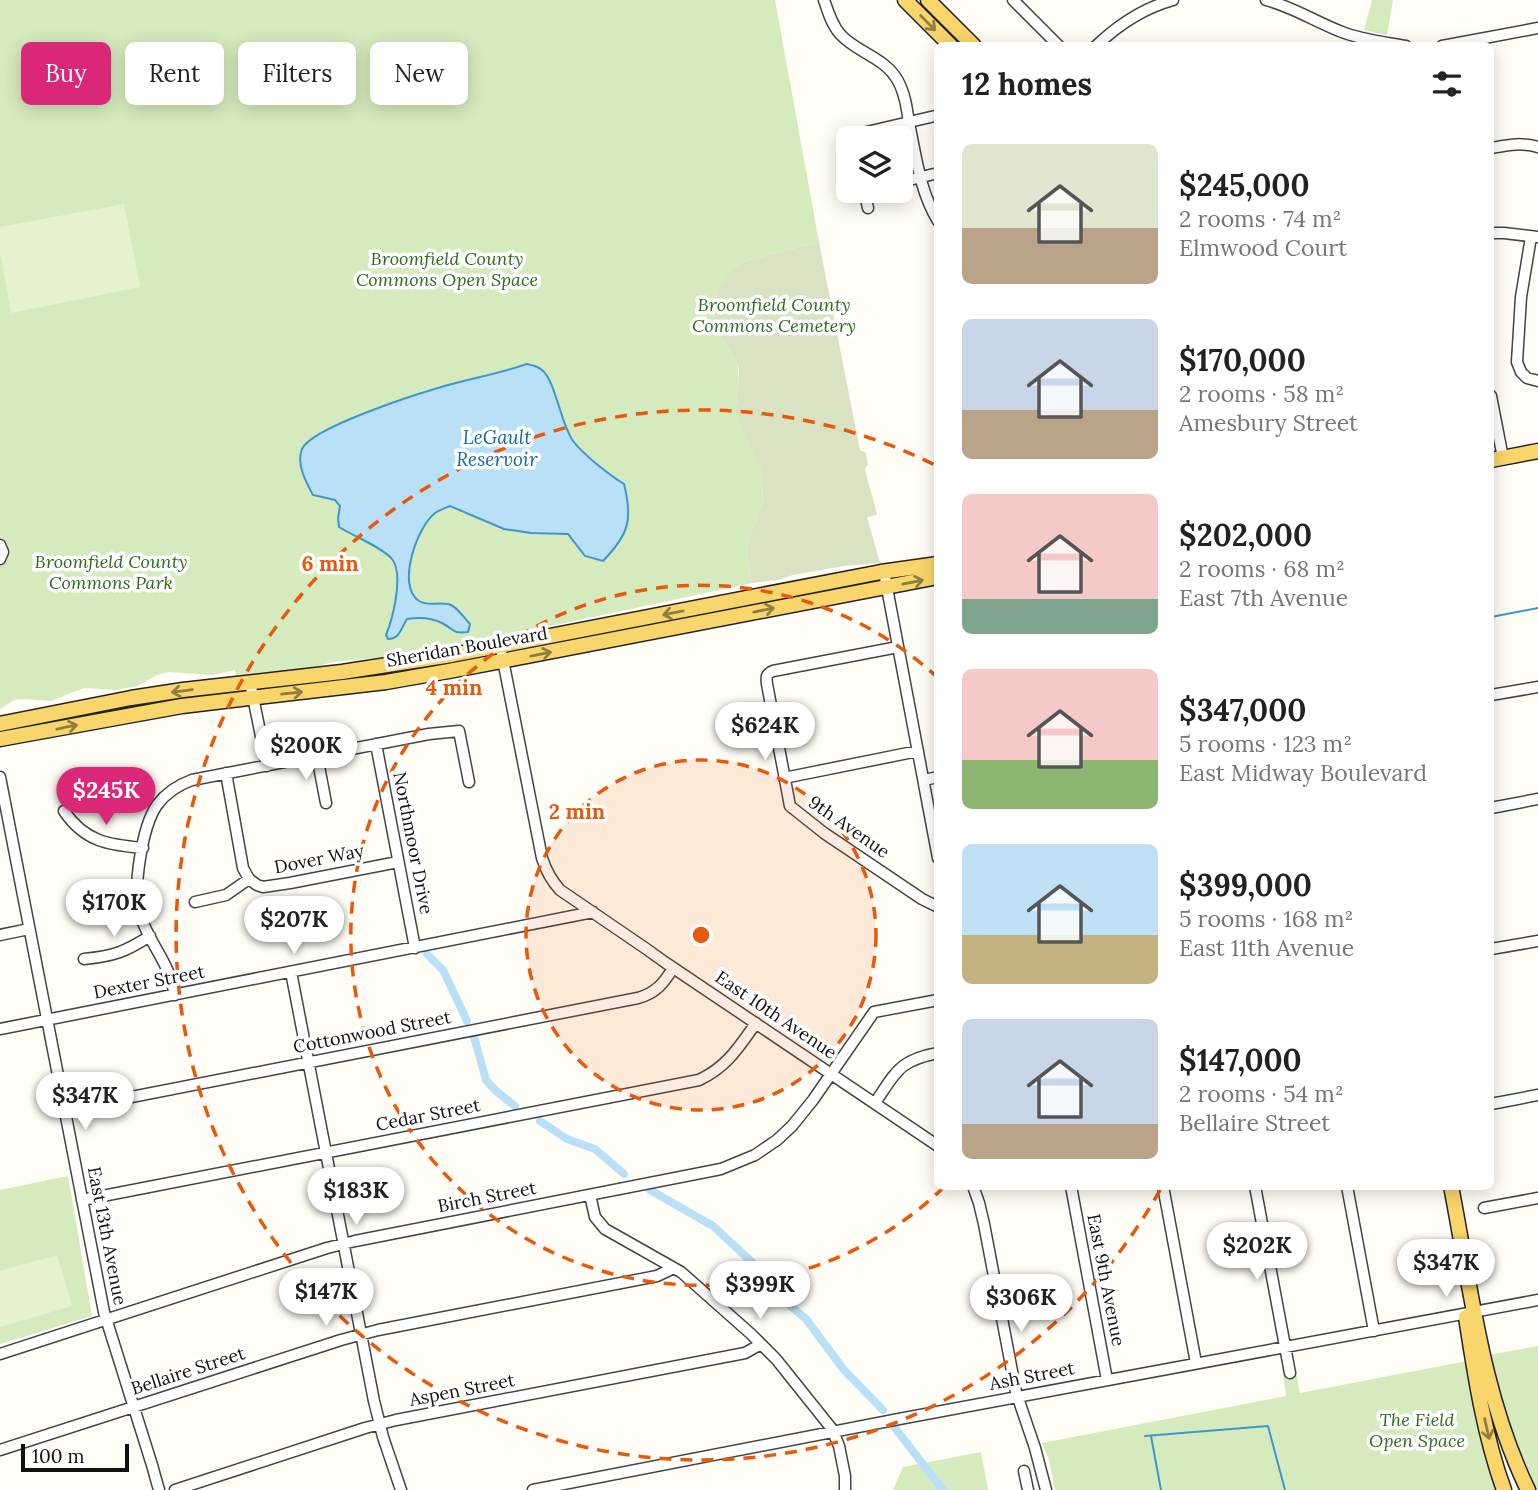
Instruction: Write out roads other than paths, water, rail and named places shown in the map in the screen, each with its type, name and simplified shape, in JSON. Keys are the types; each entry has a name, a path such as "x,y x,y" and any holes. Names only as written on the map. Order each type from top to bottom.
{"main road":[{"path":"905,0 947,42"},
{"path":"928,0 970,42"},
{"path":"1497,459 1538,451"},
{"name":"Sheridan Boulevard","path":"0,724 131,698 398,664 934,565"},
{"name":"Sheridan Boulevard","path":"0,739 137,713 386,682 934,578"},
{"path":"1444,1190 1470,1313 1499,1421 1528,1490"},
{"path":"1452,1190 1485,1422 1503,1485 1520,1473"}],"street":[{"path":"824,0 838,39 884,64 895,76 902,90 921,178 934,213"},
{"path":"1101,42 1119,26 1149,8 1173,0"},
{"path":"1266,0 1342,32 1383,42"},
{"path":"1016,1 1055,42"},
{"path":"1465,42 1538,29"},
{"path":"892,126 934,116"},
{"path":"1494,147 1522,143 1538,147"},
{"path":"913,180 934,174"},
{"path":"867,203 868,208"},
{"path":"1494,233 1534,237 1521,297 1517,362 1527,378 1538,381"},
{"path":"1494,428 1497,459"},
{"path":"0,545 3,552 0,559"},
{"path":"884,572 934,836"},
{"name":"East 10th Avenue","path":"500,646 546,871 551,880 560,890 673,968 934,1143"},
{"name":"9th Avenue","path":"898,647 769,673 766,677 789,803 796,812 824,833 922,900 934,905"},
{"path":"250,682 267,766"},
{"path":"1494,694 1538,687"},
{"path":"175,995 170,973 142,919 136,895 147,828 156,806 172,790 192,780 376,744 459,731 469,782"},
{"name":"Northmoor Drive","path":"376,744 415,948"},
{"path":"784,778 918,751"},
{"path":"317,756 326,803"},
{"path":"195,902 226,895 249,879 243,868 226,774"},
{"name":"East 13th Avenue","path":"0,777 106,1320 159,1490"},
{"path":"924,780 934,778"},
{"path":"1494,807 1538,799"},
{"path":"64,811 82,832 94,839 143,848"},
{"path":"0,846 13,843"},
{"name":"Dover Way","path":"249,879 263,887 272,886 398,862"},
{"name":"Dexter Street","path":"0,1029 593,912"},
{"path":"0,935 29,929"},
{"path":"84,960 126,951 150,936"},
{"path":"1494,948 1538,941"},
{"name":"Cottonwood Street","path":"65,1111 638,998 659,988 673,968"},
{"path":"291,972 361,1335 380,1424 401,1490"},
{"name":"Birch Street","path":"0,1354 344,1244 721,1169 768,1147 792,1126 874,1012 934,1001"},
{"name":"Cedar Street","path":"82,1200 699,1080 725,1064 756,1023"},
{"path":"875,1103 907,1062 934,1054"},
{"path":"1494,1103 1538,1095"},
{"path":"974,1190 1017,1397 1046,1490"},
{"name":"East 9th Avenue","path":"1071,1190 1107,1380"},
{"path":"1164,1190 1196,1363"},
{"path":"1256,1190 1290,1373"},
{"path":"1348,1190 1374,1331"},
{"path":"590,1195 595,1217 605,1229 674,1268 776,1359 820,1411 834,1432 839,1446 845,1490"},
{"path":"1484,1208 1538,1198"},
{"name":"Bellaire Street","path":"0,1450 361,1335 657,1276 674,1268"},
{"name":"Ash Street","path":"533,1490 1538,1300"},
{"name":"Aspen Street","path":"175,1490 380,1424 746,1353 761,1344"},
{"path":"1024,1471 1028,1490"}],"water":[{"name":"LeGault Reservoir","path":"527,364 539,368 547,375 573,441 597,464 624,484 628,517 619,543 603,561 585,556 568,534 504,529 450,506 442,509 428,520 416,543 409,570 409,583 412,593 419,601 427,604 447,604 456,609 470,624 468,632 456,632 438,621 416,618 407,619 398,635 388,639 386,635 392,618 397,585 392,559 339,527 340,506 335,500 313,495 305,479 301,467 302,449 324,432 364,413 438,388"}],"waterway":[{"path":"1494,616 1538,608"},
{"path":"427,954 443,970 467,1021"},
{"path":"474,1037 486,1080 515,1106"},
{"path":"540,1121 567,1139 595,1149 624,1174"},
{"path":"650,1190 713,1226 767,1276 782,1299 806,1319 844,1370 883,1410"},
{"path":"1145,1436 1268,1426 1285,1490"},
{"path":"895,1428 943,1490"},
{"path":"1151,1436 1161,1490"}],"park label":[{"name":"Broomfield County Commons Open Space","path":"447,269"},
{"name":"Broomfield County Commons Cemetery","path":"774,315"},
{"name":"Broomfield County Commons Park","path":"111,572"},
{"name":"The Field Open Space","path":"1417,1430"}]}
